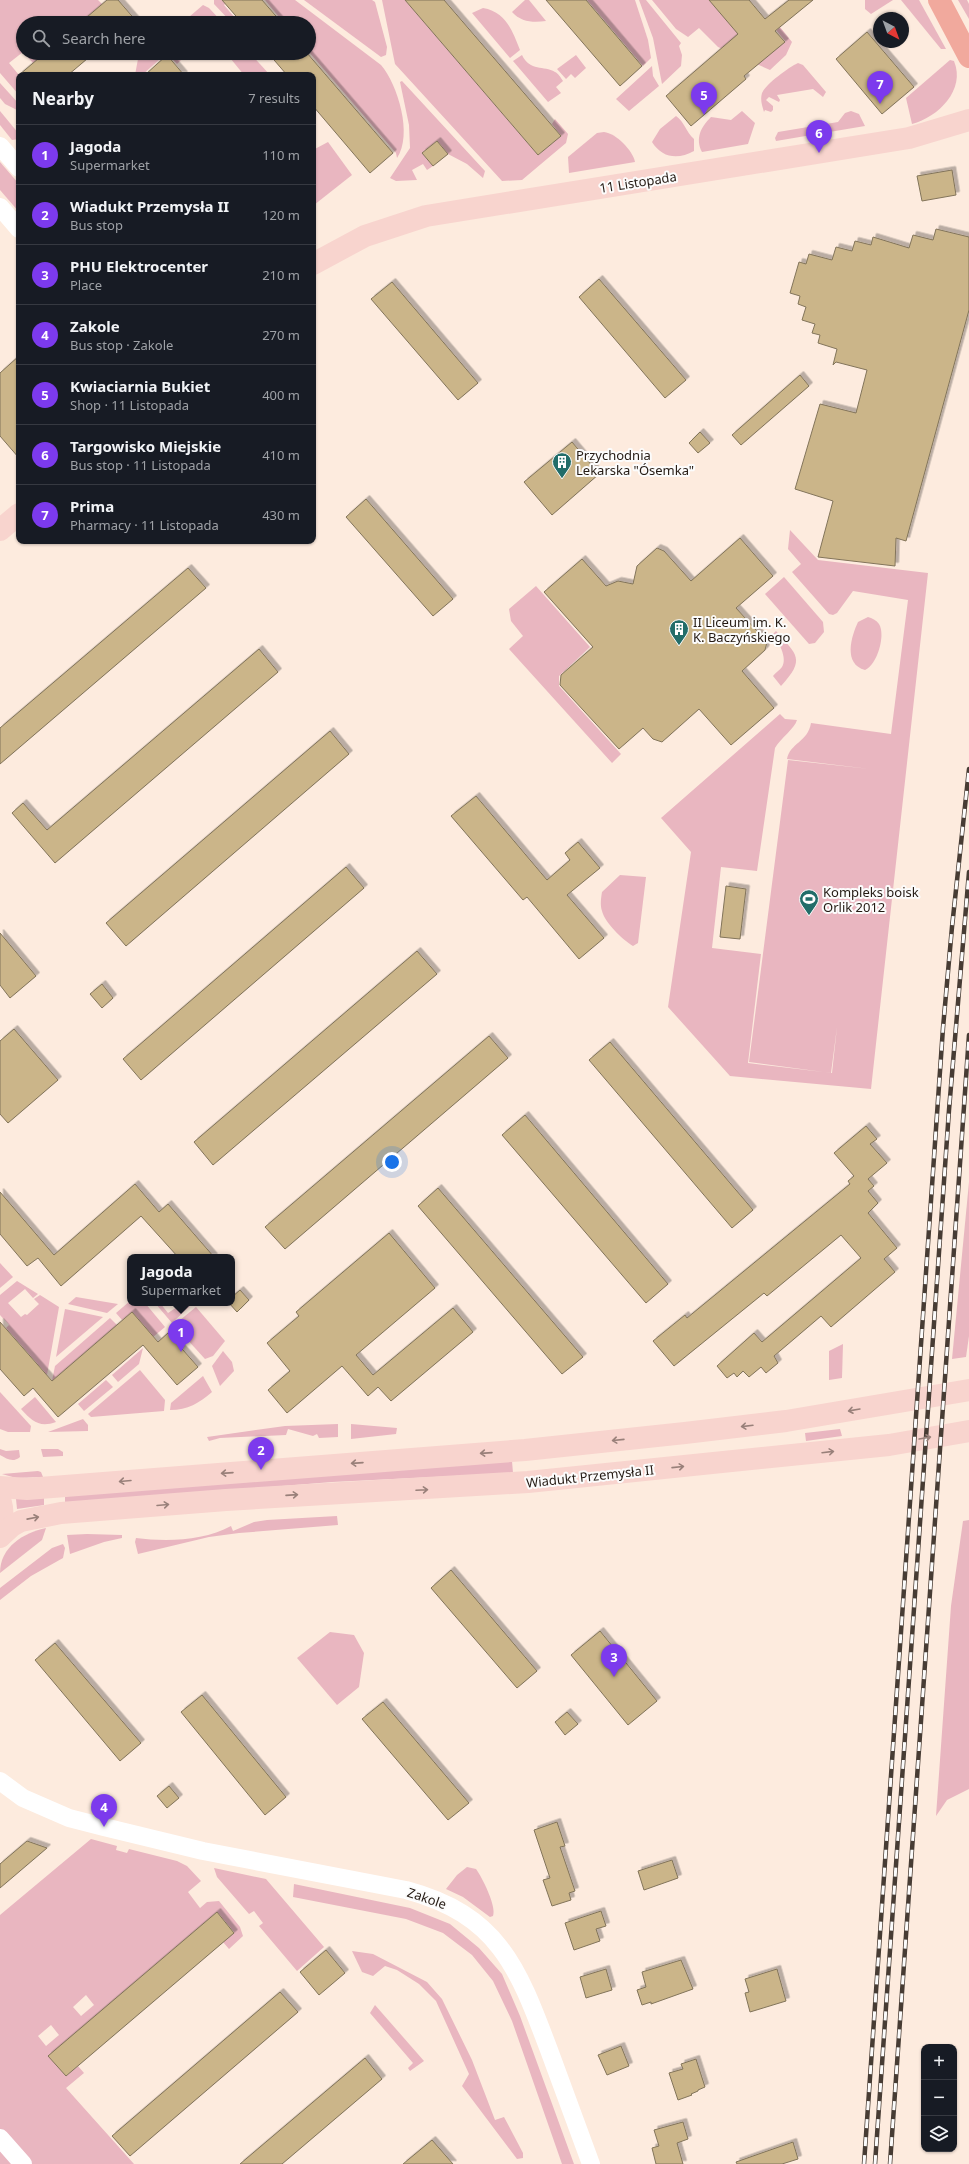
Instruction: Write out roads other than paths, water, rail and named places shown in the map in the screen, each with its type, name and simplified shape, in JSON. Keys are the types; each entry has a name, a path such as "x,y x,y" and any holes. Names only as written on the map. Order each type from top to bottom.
{"main road":[{"path":"939,0 969,57"},
{"name":"11 Listopada","path":"316,262 365,236 426,216 909,138 969,120"},
{"path":"0,530 16,517"},
{"path":"0,1488 27,1489 525,1450 786,1421 967,1390"},
{"name":"Wiadukt Przemysła II","path":"0,1537 21,1521 61,1513 296,1495 424,1490 528,1482 789,1456 889,1444 965,1432"},
{"path":"0,1498 3,1511 3,1524 0,1537"}],"street":[{"path":"0,146 16,165"},
{"path":"0,207 16,226"},
{"name":"Zakole","path":"0,1781 23,1798 69,1818 203,1851 406,1890 437,1899 462,1911 497,1942 522,1982 590,2164"},
{"path":"0,2138 23,2164"}],"railway":[{"path":"864,2164 943,1028 969,769"},
{"path":"875,2164 949,1110 969,872"},
{"path":"890,2164 969,1035"}],"place":[{"name":"Prima","path":"880,104"},
{"name":"Kwiaciarnia Bukiet","path":"704,115"},
{"name":"Targowisko Miejskie","path":"819,153"},
{"name":"Przychodnia Lekarska \"Ósemka\"","path":"562,479"},
{"name":"II Liceum im. K. K. Baczyńskiego","path":"679,646"},
{"name":"Kompleks boisk Orlik 2012","path":"809,916"},
{"name":"Jagoda","path":"181,1352"},
{"name":"Wiadukt Przemysła II","path":"261,1470"},
{"name":"PHU Elektrocenter","path":"614,1677"},
{"name":"Zakole","path":"104,1827"}]}
